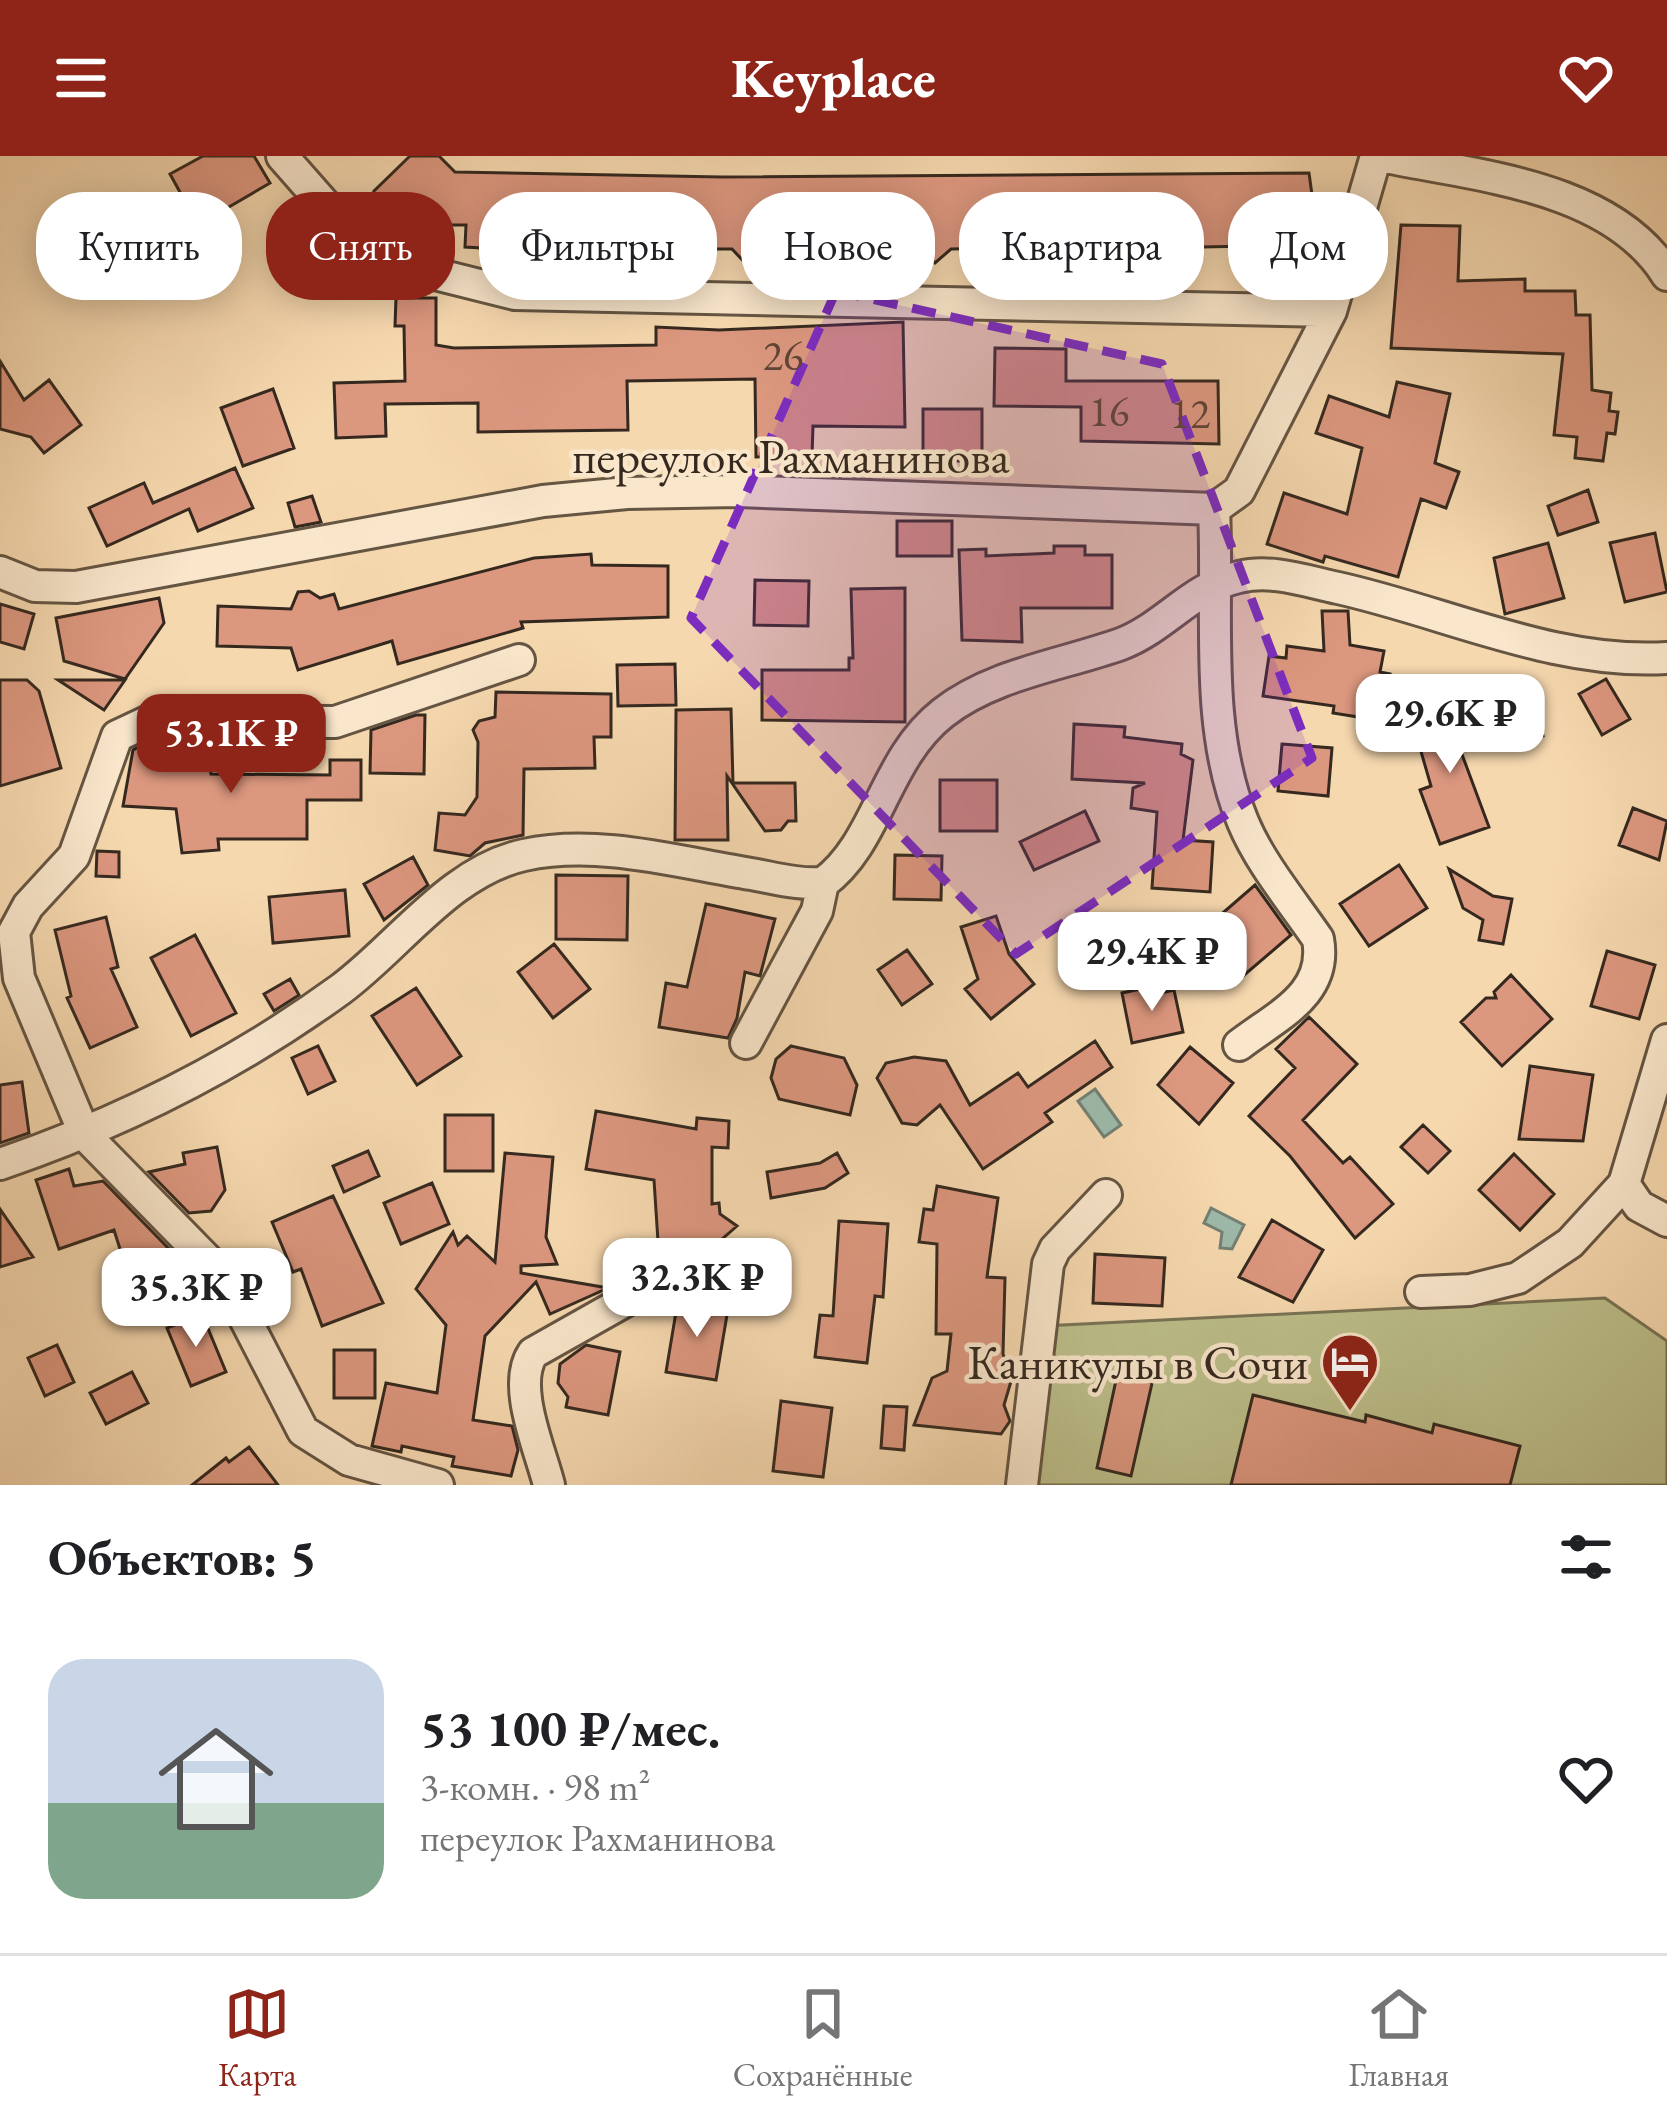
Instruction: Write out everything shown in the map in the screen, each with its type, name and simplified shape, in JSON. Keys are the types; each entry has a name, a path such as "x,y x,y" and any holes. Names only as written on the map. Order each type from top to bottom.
{"street":[{"path":"282,156 346,230 411,268 515,294 1331,311"},
{"path":"1239,1045 1306,994 1318,978 1321,958 1318,939 1244,826 1228,782 1220,709 1214,509 1239,491 1331,311 1379,156 1545,193 1611,219 1655,256 1667,275"},
{"name":"переулок Рахманинова","path":"0,572 54,590 543,501 627,493 738,491 1214,509"},
{"path":"746,1042 817,911 823,883 846,863 895,767 944,712 1011,678 1134,639 1218,583 1265,573 1291,577 1417,606 1594,657 1667,658"},
{"path":"438,1485 349,1460 318,1446 303,1431 224,1276 85,1135 19,978 14,932 28,906 74,856 117,736 149,721 335,722 519,660"},
{"path":"0,1164 85,1135 204,1075 341,988 454,891 518,856 620,852 823,883"},
{"path":"1421,1292 1470,1289 1518,1277 1570,1244 1624,1184 1667,1040"},
{"path":"1624,1184 1639,1205 1667,1221"},
{"path":"1022,1485 1048,1264 1055,1249 1106,1195"},
{"path":"548,1485 526,1391 526,1363 533,1353 650,1287"}],"highlighted area":[{"path":"836,291 1162,364 1312,758 1016,954 691,618"}],"green space":[{"name":"Каникулы в Сочи","path":"1605,1298 1667,1341 1667,1485 1025,1485 1043,1326"}],"shaded area":[{"path":"1095,1089 1121,1125 1104,1137 1078,1101"},
{"path":"1211,1208 1244,1225 1232,1249 1220,1248 1222,1232 1204,1223"}],"building":[{"path":"203,156 254,156 270,183 242,199 242,192 180,192 170,174"},
{"path":"410,156 439,156 455,172 722,177 1309,173 1312,192 1228,192 1228,246 1204,247 1204,192 959,192 959,249 951,249 935,263 935,192 741,192 741,259 732,249 717,249 717,192 479,192 479,248 465,247 466,225 455,225 455,192 374,191"},
{"path":"1401,225 1460,226 1458,281 1525,279 1525,291 1575,291 1576,315 1590,315 1592,390 1611,393 1609,411 1618,412 1615,434 1607,433 1603,461 1575,458 1577,437 1554,435 1563,354 1391,348"},
{"path":"396,300 436,300 436,345 454,348 656,345 656,327 719,330 903,322 905,427 813,426 812,456 756,457 755,379 627,381 628,430 478,432 478,403 385,404 386,436 336,438 334,383 405,381 404,326 395,326"},
{"path":"995,348 1066,349 1066,381 1218,381 1219,444 1081,441 1081,407 994,406"},
{"path":"0,361 24,400 49,380 81,425 44,453 31,437 0,429"},
{"path":"1397,382 1450,394 1435,463 1459,472 1446,508 1421,499 1398,577 1325,556 1323,562 1267,544 1284,493 1347,514 1362,448 1316,433 1329,396 1389,417"},
{"path":"273,389 294,448 243,466 221,408"},
{"path":"923,409 982,409 982,461 923,461"},
{"path":"235,468 253,508 198,531 189,509 107,546 89,508 144,483 153,503"},
{"path":"1588,490 1598,522 1558,535 1548,506"},
{"path":"312,496 321,522 295,527 288,503"},
{"path":"897,521 952,521 952,556 897,556"},
{"path":"1655,533 1667,592 1625,602 1610,543"},
{"path":"1548,543 1564,598 1505,614 1494,558"},
{"path":"1054,546 1085,546 1085,555 1112,555 1112,608 1021,608 1022,642 962,640 959,550 986,549 986,556 1054,553"},
{"path":"591,554 592,565 668,566 668,617 521,622 523,628 398,664 392,641 298,670 291,648 217,646 218,606 291,609 298,592 309,591 320,598 334,594 339,609 534,558"},
{"path":"755,580 809,581 808,626 754,625"},
{"path":"905,588 905,722 762,720 762,670 849,670 849,658 853,658 851,589"},
{"path":"159,598 164,623 125,679 64,661 56,618"},
{"path":"0,604 34,614 24,649 0,642"},
{"path":"1322,611 1348,611 1350,645 1384,651 1380,672 1390,674 1383,721 1333,713 1334,706 1263,696 1269,656 1286,658 1287,646 1324,651"},
{"path":"675,664 676,705 618,706 617,665"},
{"path":"1606,679 1630,719 1602,735 1579,694"},
{"path":"0,680 27,680 39,691 61,768 0,786"},
{"path":"58,680 125,680 104,710"},
{"path":"496,692 611,694 611,737 594,737 595,768 524,769 523,835 485,843 470,856 435,850 439,813 465,815 477,797 478,742 473,730 479,721 495,717"},
{"path":"1469,707 1477,735 1457,741 1489,827 1440,844 1420,790 1431,786 1413,724"},
{"path":"731,709 733,783 795,783 796,821 788,821 781,830 765,831 727,776 728,840 675,840 676,710"},
{"path":"1536,710 1543,736 1507,746 1499,720"},
{"path":"425,715 424,774 370,773 371,730"},
{"path":"1074,724 1125,727 1124,737 1182,744 1181,754 1193,760 1183,840 1213,842 1210,892 1152,888 1157,812 1131,808 1133,788 1145,783 1072,779"},
{"path":"145,744 208,747 211,774 330,775 330,760 361,760 361,800 307,800 307,839 218,839 219,850 182,853 176,809 123,806 133,750"},
{"path":"1282,744 1332,748 1328,796 1278,791"},
{"path":"940,780 997,780 997,831 940,831"},
{"path":"1633,808 1667,821 1659,860 1619,845"},
{"path":"1085,811 1099,841 1034,870 1020,842"},
{"path":"97,851 119,852 119,877 96,876"},
{"path":"895,855 942,856 941,900 894,899"},
{"path":"413,857 428,885 384,920 364,884"},
{"path":"1399,865 1427,908 1369,946 1340,904"},
{"path":"1449,869 1493,896 1512,899 1503,944 1479,940 1483,920 1463,908"},
{"path":"556,875 628,876 627,940 556,939"},
{"path":"1255,885 1291,935 1242,977 1202,931"},
{"path":"345,890 349,936 273,943 269,897"},
{"path":"706,904 775,919 760,976 745,972 737,1018 728,1038 659,1027 666,983 687,987"},
{"path":"996,916 1009,954 1034,984 991,1019 965,989 978,979 961,927"},
{"path":"106,917 118,967 111,969 137,1027 90,1048 67,998 71,996 55,930"},
{"path":"195,935 236,1013 191,1036 151,958"},
{"path":"554,944 590,989 553,1018 518,972"},
{"path":"907,950 932,984 902,1005 878,970"},
{"path":"1607,951 1655,965 1639,1019 1591,1006"},
{"path":"1511,975 1552,1019 1502,1066 1461,1022 1486,998 1496,998 1494,992"},
{"path":"290,979 299,995 274,1011 264,994"},
{"path":"1159,985 1161,993 1174,990 1183,1032 1132,1043 1122,993"},
{"path":"416,988 461,1056 417,1085 372,1016"},
{"path":"1309,1017 1357,1064 1303,1120 1343,1163 1350,1157 1393,1204 1355,1238 1290,1156 1249,1116 1295,1068 1276,1049"},
{"path":"1095,1041 1112,1067 1045,1113 1052,1122 983,1169 940,1105 917,1125 902,1123 877,1078 886,1063 914,1057 946,1061 970,1105 1018,1073 1028,1087"},
{"path":"318,1046 335,1081 308,1094 292,1058"},
{"path":"791,1046 844,1058 857,1085 850,1115 779,1099 771,1078 776,1059"},
{"path":"1190,1047 1233,1083 1199,1124 1158,1085"},
{"path":"1530,1066 1593,1075 1583,1141 1519,1139"},
{"path":"22,1082 29,1133 0,1143 0,1085"},
{"path":"596,1111 696,1129 697,1118 729,1121 728,1148 712,1147 712,1204 719,1203 720,1214 737,1226 720,1241 720,1253 659,1257 654,1180 586,1169"},
{"path":"445,1115 493,1115 493,1171 445,1171"},
{"path":"1423,1125 1450,1151 1428,1173 1401,1147"},
{"path":"217,1147 225,1190 211,1211 189,1213 149,1172 185,1164 183,1153"},
{"path":"368,1151 379,1176 344,1192 333,1166"},
{"path":"505,1153 553,1157 546,1237 557,1264 521,1266 521,1273 608,1288 550,1314 536,1282 485,1336 473,1420 512,1426 518,1450 511,1476 452,1466 454,1457 402,1446 401,1452 372,1446 386,1383 437,1393 446,1325 416,1289 453,1232 458,1245 467,1236 495,1262"},
{"path":"837,1153 848,1173 825,1188 771,1198 767,1172 820,1163"},
{"path":"1514,1154 1554,1194 1520,1230 1479,1190"},
{"path":"69,1169 74,1186 103,1181 170,1250 177,1273 132,1287 114,1230 59,1249 36,1180"},
{"path":"432,1183 449,1224 401,1244 384,1203"},
{"path":"937,1186 998,1198 987,1277 1005,1278 1003,1354 1012,1378 1004,1405 1010,1421 1001,1434 914,1425 932,1378 947,1371 951,1334 936,1334 937,1244 919,1242 924,1209 933,1210"},
{"path":"333,1196 383,1303 322,1326 301,1269 293,1272 272,1222"},
{"path":"0,1209 33,1257 0,1267"},
{"path":"1272,1220 1323,1250 1293,1302 1239,1277"},
{"path":"839,1221 888,1224 883,1297 875,1296 867,1363 815,1357 820,1315 833,1316"},
{"path":"1095,1254 1165,1258 1162,1306 1093,1303"},
{"path":"678,1300 728,1309 716,1380 666,1372"},
{"path":"202,1314 226,1372 191,1386 167,1328"},
{"path":"57,1345 74,1382 45,1396 28,1358"},
{"path":"586,1345 620,1352 608,1415 566,1407 568,1397 558,1383 560,1364"},
{"path":"334,1350 375,1350 375,1398 334,1398"},
{"path":"1120,1362 1155,1370 1131,1476 1097,1468"},
{"path":"132,1372 148,1403 106,1424 90,1393"},
{"path":"1253,1395 1365,1422 1366,1415 1432,1433 1434,1424 1520,1446 1510,1485 1231,1485"},
{"path":"781,1401 832,1408 823,1477 773,1471"},
{"path":"884,1406 907,1407 904,1450 881,1448"},
{"path":"249,1447 278,1485 192,1485 226,1458 229,1462"}],"place":[{"name":"Каникулы в Сочи","path":"1350,1413"}]}
